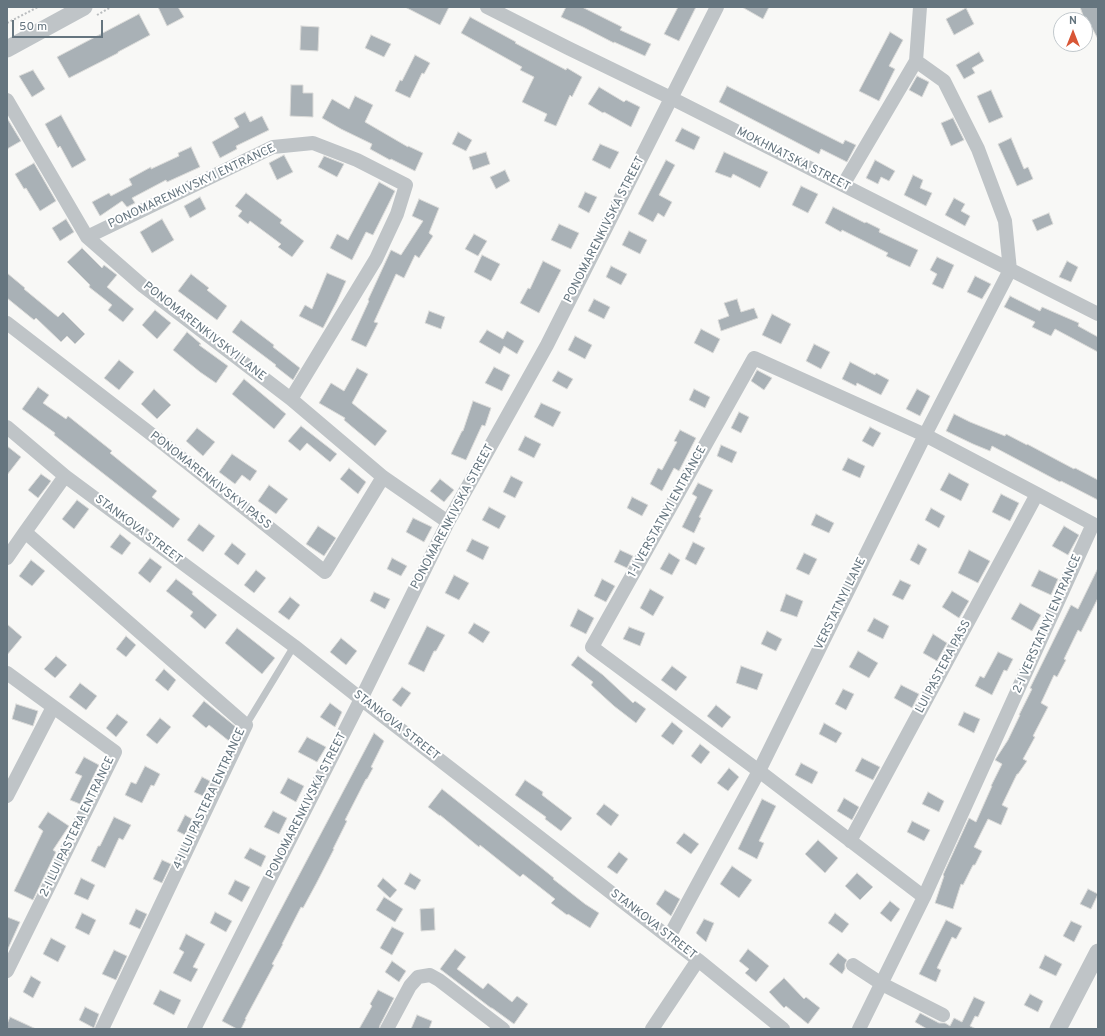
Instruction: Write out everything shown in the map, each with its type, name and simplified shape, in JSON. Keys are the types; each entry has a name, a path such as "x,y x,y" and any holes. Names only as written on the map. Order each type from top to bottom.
{"street":[{"path":"7,49 84,7"},
{"name":"MOKHNATSKA STREET","path":"487,7 671,98 1098,314"},
{"name":"PONOMARENKIVSKA STREET","path":"194,1029 361,699 448,522 547,345 717,7"},
{"path":"843,185 916,61 920,7"},
{"path":"916,61 944,81 978,149 1005,221 1010,270"},
{"name":"PONOMARENKIVSKYI LANE","path":"7,100 87,237 143,286 291,399 383,477 448,522"},
{"name":"PONOMARENKIVSKYI ENTRANCE","path":"87,237 273,147 313,143 357,160 406,185 397,214 376,259 291,399"},
{"name":"VERSTATNYI LANE","path":"669,937 759,771 925,435 1010,270"},
{"name":"PONOMARENKIVSKYI PASS","path":"7,323 160,441 324,572 383,477"},
{"name":"1-I VERSTATNYI ENTRANCE","path":"759,771 592,647 754,358 925,435"},
{"name":"STANKOVA STREET","path":"7,427 65,476 294,646 669,937 783,1029"},
{"name":"2-I VERSTATNYI ENTRANCE","path":"859,1029 924,897 1093,524 925,435"},
{"path":"8,554 65,476"},
{"name":"LUI PASTERA PASS","path":"850,841 1037,494"},
{"name":"4-I LUI PASTERA ENTRANCE","path":"25,532 246,725 102,1029"},
{"name":"2-I LUI PASTERA ENTRANCE","path":"7,673 115,752 7,971"},
{"path":"7,796 53,707"},
{"path":"759,771 924,897"},
{"path":"1058,1029 1098,952"},
{"path":"652,1029 698,960"},
{"path":"853,965 882,984 943,1015"},
{"path":"387,1029 410,986 418,977 430,975 439,980 503,1029"}],"lane":[{"path":"246,725 294,646"}],"path":[{"path":"7,24 38,7"}],"building":[{"path":"158,7 178,7 184,17 167,26"},
{"path":"405,7 449,7 440,25"},
{"path":"566,7 582,7 622,27 620,30 651,44 645,56 614,43 561,17"},
{"path":"678,7 696,7 679,41 664,34"},
{"path":"742,7 769,7 763,19"},
{"path":"1080,7 1098,7 1098,39 1093,30 1093,12 1082,12"},
{"path":"966,8 974,24 954,35 946,19"},
{"path":"139,14 150,35 69,78 57,57"},
{"path":"470,17 516,42 515,43 566,70 567,68 582,77 572,97 570,95 556,126 544,121 547,114 522,102 534,77 520,70 522,67 461,33"},
{"path":"301,26 319,27 318,51 300,50"},
{"path":"890,32 903,40 889,66 895,69 879,101 859,91"},
{"path":"371,35 391,44 384,57 365,48"},
{"path":"979,52 984,61 972,68 975,73 964,79 956,65"},
{"path":"415,55 430,63 424,74 422,73 410,98 395,91 400,80 402,81"},
{"path":"33,70 45,89 32,97 19,76"},
{"path":"917,76 929,82 922,97 909,90"},
{"path":"291,85 303,85 303,93 313,93 313,117 290,116"},
{"path":"727,86 843,144 845,140 856,145 847,162 821,149 819,154 719,102"},
{"path":"599,87 624,102 626,100 640,107 631,127 588,104"},
{"path":"991,90 1003,117 989,123 977,96"},
{"path":"355,96 373,105 365,122 408,147 423,153 415,171 370,149 372,144 322,118 332,99 349,109"},
{"path":"245,112 250,122 262,116 269,130 236,146 237,149 220,158 212,142 239,127 234,118"},
{"path":"61,115 86,160 72,168 60,146 58,148 45,124"},
{"path":"7,118 21,141 7,149"},
{"path":"953,118 964,140 951,146 941,123"},
{"path":"682,128 700,137 694,150 675,141"},
{"path":"458,132 472,140 466,151 452,144"},
{"path":"1011,138 1024,169 1028,167 1033,179 1017,186 998,144"},
{"path":"600,144 619,152 610,169 592,160"},
{"path":"191,147 200,167 167,182 166,180 132,198 135,203 127,207 122,201 100,216 92,202 109,193 111,196 132,185 129,179 151,167 151,169 179,156 178,153"},
{"path":"486,152 490,164 473,170 469,157"},
{"path":"724,152 768,172 760,188 733,174 731,178 715,172"},
{"path":"284,155 293,172 277,180 269,163"},
{"path":"324,156 344,164 337,177 318,167"},
{"path":"666,160 675,165 659,195 672,202 664,217 658,213 653,222 638,214"},
{"path":"875,160 895,171 889,181 881,177 878,184 866,178"},
{"path":"34,163 56,201 40,211 26,188 24,189 15,174"},
{"path":"505,170 510,181 496,189 490,177"},
{"path":"913,175 923,180 920,188 932,193 926,206 904,195"},
{"path":"379,182 395,191 373,235 366,232 352,260 330,248 337,234 348,240"},
{"path":"801,186 818,194 808,213 792,205"},
{"path":"585,192 597,197 589,213 578,207"},
{"path":"246,193 282,220 280,223 304,241 292,257 278,247 281,244 250,221 248,224 238,216 242,211 235,206"},
{"path":"200,197 206,209 190,218 184,206"},
{"path":"954,198 965,204 961,211 970,216 965,226 945,215"},
{"path":"419,199 439,208 429,233 433,236 419,258 415,255 404,278 396,274 374,322 378,323 366,347 351,340 391,250 401,255 423,221 412,216"},
{"path":"833,207 880,229 879,232 918,250 910,267 886,256 888,253 842,230 841,232 825,223"},
{"path":"1049,213 1053,224 1037,231 1032,220"},
{"path":"66,219 74,232 60,241 52,228"},
{"path":"162,219 174,240 152,253 140,232"},
{"path":"559,224 579,233 571,249 551,240"},
{"path":"629,231 647,240 640,254 622,245"},
{"path":"474,234 487,241 478,256 465,249"},
{"path":"82,248 102,268 104,265 117,275 107,287 134,309 123,322 108,310 112,305 89,287 90,285 67,262"},
{"path":"482,255 500,264 491,281 474,272"},
{"path":"937,257 954,265 943,289 932,284 937,274 930,270"},
{"path":"543,261 561,270 539,313 520,303 528,288 530,289"},
{"path":"1067,261 1078,267 1071,282 1059,277"},
{"path":"611,266 627,274 621,285 606,277"},
{"path":"7,273 58,317 63,312 85,334 75,344 67,336 61,342 36,318 34,320 7,298"},
{"path":"327,273 346,281 323,328 299,316 305,305 312,309"},
{"path":"191,274 209,288 207,290 227,306 217,320 178,291"},
{"path":"975,276 991,284 982,299 967,292"},
{"path":"1010,296 1040,311 1042,307 1079,323 1078,326 1098,337 1098,352 1055,329 1051,336 1032,327 1035,322 1004,307"},
{"path":"594,299 610,307 604,319 588,311"},
{"path":"737,299 741,312 754,308 758,318 721,331 718,320 729,316 724,303"},
{"path":"155,310 171,323 157,339 142,325"},
{"path":"429,311 445,317 441,329 425,323"},
{"path":"772,314 791,324 781,344 762,335"},
{"path":"241,320 274,345 273,347 300,368 293,380 275,366 276,365 232,332"},
{"path":"701,329 720,339 713,353 694,343"},
{"path":"487,330 503,339 507,331 524,341 517,354 504,346 500,354 479,342"},
{"path":"187,332 201,344 199,345 228,366 216,383 173,350"},
{"path":"575,336 592,345 585,359 568,350"},
{"path":"814,344 830,352 821,369 806,361"},
{"path":"119,360 134,372 119,390 104,378"},
{"path":"850,362 875,375 876,373 889,380 881,395 857,383 856,386 842,379"},
{"path":"494,367 510,375 502,391 485,383"},
{"path":"357,368 368,374 352,403 387,431 375,446 344,420 345,418 319,403 331,383 344,391"},
{"path":"757,370 772,378 764,390 751,381"},
{"path":"558,371 573,379 567,389 552,381"},
{"path":"244,379 286,414 274,429 232,394"},
{"path":"38,387 49,395 43,403 66,419 68,416 112,451 110,453 157,491 152,497 180,519 173,528 54,435 55,433 22,409"},
{"path":"154,389 171,405 157,419 141,404"},
{"path":"694,389 710,397 705,408 689,400"},
{"path":"917,389 930,396 920,416 906,409"},
{"path":"473,401 491,408 485,426 482,425 466,460 451,454 463,431"},
{"path":"541,403 561,412 553,427 534,417"},
{"path":"739,412 749,417 741,433 731,428"},
{"path":"954,414 1005,436 1006,434 1098,480 1098,500 1061,481 1060,482 992,446 990,451 946,431"},
{"path":"301,426 337,454 330,462 307,443 300,451 288,441"},
{"path":"870,427 881,433 873,447 862,441"},
{"path":"197,428 215,442 203,456 186,441"},
{"path":"680,430 696,438 679,471 674,468 662,491 650,484 658,468 662,470 677,442 674,441"},
{"path":"525,436 541,444 534,458 518,450"},
{"path":"721,445 737,452 732,463 717,456"},
{"path":"7,446 21,457 7,475"},
{"path":"232,454 257,471 250,481 242,475 235,484 219,472"},
{"path":"848,458 865,466 860,478 842,470"},
{"path":"349,468 366,482 358,494 340,479"},
{"path":"949,473 969,484 961,501 940,490"},
{"path":"41,474 51,481 38,498 28,490"},
{"path":"511,476 523,482 515,498 503,492"},
{"path":"440,479 454,490 444,502 430,491"},
{"path":"698,483 713,490 699,517 701,518 694,533 682,527 697,497 692,494"},
{"path":"269,485 288,499 276,514 258,501"},
{"path":"1001,494 1019,503 1010,521 992,512"},
{"path":"632,497 648,505 642,516 627,508"},
{"path":"77,500 89,509 74,529 62,519"},
{"path":"489,507 506,516 499,529 482,520"},
{"path":"931,508 945,516 939,528 925,520"},
{"path":"816,514 834,523 829,533 811,525"},
{"path":"413,518 432,527 424,542 406,532"},
{"path":"199,524 215,536 203,552 187,540"},
{"path":"318,526 336,538 324,556 306,544"},
{"path":"1064,526 1079,535 1068,555 1052,546"},
{"path":"120,534 131,543 122,555 110,547"},
{"path":"472,539 489,547 483,560 466,551"},
{"path":"693,542 705,548 696,565 685,559"},
{"path":"232,543 246,554 238,565 224,554"},
{"path":"918,544 927,549 919,565 910,560"},
{"path":"620,550 633,556 627,568 614,562"},
{"path":"969,550 990,561 978,583 958,573"},
{"path":"669,553 680,560 672,575 660,569"},
{"path":"804,553 817,559 809,575 796,569"},
{"path":"150,558 162,567 150,583 138,573"},
{"path":"392,558 407,566 401,576 387,569"},
{"path":"31,560 45,571 32,586 19,576"},
{"path":"1098,568 1098,598 1081,632 1078,630 1064,659 1066,660 1057,677 1054,675 1041,703 1048,707 1033,736 1035,737 1023,759 1027,761 1017,774 1002,805 1008,808 1001,825 988,819 974,847 982,851 963,885 961,884 953,909 935,903 944,876 943,875 969,818 976,822 1002,764 995,760 1008,740 1032,689 1030,688 1071,605 1078,609"},
{"path":"256,570 266,578 254,593 244,585"},
{"path":"1039,570 1058,579 1051,595 1031,586"},
{"path":"454,575 469,583 459,600 445,593"},
{"path":"176,579 193,592 192,594 217,615 205,629 190,616 193,612 166,591"},
{"path":"602,579 615,586 606,602 594,596"},
{"path":"900,580 911,585 903,600 892,595"},
{"path":"650,589 664,597 653,616 640,608"},
{"path":"952,591 969,601 959,618 942,607"},
{"path":"374,592 390,599 385,609 370,601"},
{"path":"786,594 803,601 797,617 780,611"},
{"path":"290,597 300,605 289,620 278,612"},
{"path":"1020,603 1041,615 1032,631 1011,619"},
{"path":"578,609 594,618 586,634 570,626"},
{"path":"874,618 889,626 883,639 867,631"},
{"path":"474,623 490,632 483,643 468,633"},
{"path":"7,624 22,637 7,655"},
{"path":"427,626 445,635 436,651 434,651 424,672 408,664"},
{"path":"629,627 645,633 640,646 623,639"},
{"path":"237,628 275,658 262,674 225,643"},
{"path":"767,631 782,639 776,651 761,644"},
{"path":"933,634 947,643 937,661 923,653"},
{"path":"126,636 136,645 126,657 116,649"},
{"path":"341,638 357,651 346,665 330,652"},
{"path":"858,651 878,663 869,678 849,667"},
{"path":"998,652 1013,659 1007,671 1004,670 992,695 975,686 980,676 984,678"},
{"path":"56,656 67,665 55,678 44,669"},
{"path":"578,656 603,675 633,703 635,701 646,709 636,723 614,706 591,685 593,682 571,665"},
{"path":"672,666 687,677 676,691 661,680"},
{"path":"741,666 763,674 757,690 736,683"},
{"path":"164,669 176,680 168,691 155,680"},
{"path":"80,683 97,696 86,710 69,697"},
{"path":"901,685 919,694 912,708 894,698"},
{"path":"402,687 411,693 401,707 392,700"},
{"path":"843,689 854,694 846,710 835,704"},
{"path":"204,701 236,727 229,741 209,725 206,728 192,716"},
{"path":"330,703 342,712 335,727 320,717"},
{"path":"16,704 38,711 33,726 12,719"},
{"path":"716,705 731,717 722,728 707,716"},
{"path":"964,712 980,719 974,733 958,725"},
{"path":"117,714 128,722 116,737 106,728"},
{"path":"160,718 171,727 157,744 146,735"},
{"path":"672,722 683,731 673,745 661,736"},
{"path":"824,723 842,733 836,743 819,734"},
{"path":"374,733 384,741 371,767 373,768 345,820 347,821 316,884 303,908 301,907 282,944 272,964 274,965 241,1029 237,1029 222,1021"},
{"path":"307,737 326,747 317,762 298,752"},
{"path":"700,744 710,752 701,764 691,756"},
{"path":"84,757 99,765 80,804 70,800 82,776 75,773"},
{"path":"862,758 880,767 873,780 855,771"},
{"path":"801,763 818,772 812,784 795,775"},
{"path":"145,766 160,774 154,786 151,785 142,803 125,795 131,782 136,784"},
{"path":"729,768 739,777 728,791 717,783"},
{"path":"202,777 210,781 203,796 194,792"},
{"path":"288,778 304,786 296,802 280,793"},
{"path":"525,780 543,792 542,795 572,818 561,831 545,819 546,817 515,795"},
{"path":"442,789 554,878 553,879 599,913 590,928 568,914 567,915 551,903 555,899 523,874 520,877 480,845 479,847 428,807"},
{"path":"928,792 944,801 939,812 922,804"},
{"path":"844,798 859,807 852,820 837,811"},
{"path":"762,799 776,806 759,841 764,843 757,859 738,849"},
{"path":"604,804 619,815 611,826 596,814"},
{"path":"273,811 287,818 279,834 264,827"},
{"path":"48,812 69,826 53,850 56,852 33,900 14,891 43,831 38,827"},
{"path":"185,815 192,819 185,835 177,831"},
{"path":"114,817 131,825 123,840 119,838 105,868 91,861"},
{"path":"912,821 930,830 924,841 907,832"},
{"path":"684,833 699,844 691,854 676,843"},
{"path":"818,840 838,858 825,873 805,854"},
{"path":"250,848 266,856 261,867 244,858"},
{"path":"619,852 628,859 617,874 607,867"},
{"path":"162,860 171,864 162,883 153,879"},
{"path":"732,866 752,880 739,898 720,884"},
{"path":"410,873 421,880 415,890 404,884"},
{"path":"857,873 873,887 860,900 845,886"},
{"path":"81,878 95,885 88,900 74,894"},
{"path":"383,878 397,890 390,898 377,886"},
{"path":"235,880 250,887 242,902 228,894"},
{"path":"1088,889 1098,894 1091,909 1080,904"},
{"path":"665,890 680,899 671,916 656,904"},
{"path":"384,897 403,909 395,922 376,910"},
{"path":"890,901 900,909 891,922 880,913"},
{"path":"434,908 435,930 421,931 420,909"},
{"path":"136,909 147,914 140,929 129,924"},
{"path":"215,912 232,921 226,932 210,923"},
{"path":"82,913 96,920 89,935 75,928"},
{"path":"835,913 849,924 842,933 828,923"},
{"path":"7,917 20,922 7,951"},
{"path":"704,919 714,923 706,942 696,933"},
{"path":"946,920 962,928 956,939 952,937 937,968 941,970 936,982 919,974"},
{"path":"1071,921 1082,926 1074,942 1063,936"},
{"path":"392,927 404,933 392,955 380,948"},
{"path":"186,934 205,944 193,967 198,969 191,982 173,973 184,952 179,949"},
{"path":"51,938 66,946 58,962 43,954"},
{"path":"455,949 466,957 457,969 483,989 488,983 512,1002 517,996 528,1004 514,1024 440,969"},
{"path":"748,949 769,966 756,982 745,973 749,969 739,961"},
{"path":"114,950 127,956 116,980 102,974"},
{"path":"838,953 847,960 842,974 829,964"},
{"path":"1045,955 1062,964 1056,976 1039,968"},
{"path":"392,961 406,971 399,982 385,972"},
{"path":"31,976 41,982 33,998 23,992"},
{"path":"784,978 804,999 806,997 820,1008 808,1024 786,1006 784,1008 769,992"},
{"path":"160,990 181,1000 174,1015 153,1004"},
{"path":"378,990 394,998 379,1029 359,1029 372,1006 370,1004"},
{"path":"1030,994 1043,1001 1038,1012 1024,1005"},
{"path":"974,997 985,1002 978,1017 975,1016 970,1026 976,1029 927,1029 915,1022 920,1013 939,1023 945,1023 950,1026 954,1018 962,1022"},
{"path":"85,1007 99,1014 94,1028 79,1020"},
{"path":"417,1015 432,1021 429,1029 411,1029"},
{"path":"10,1017 36,1029 7,1029 7,1024"}]}
